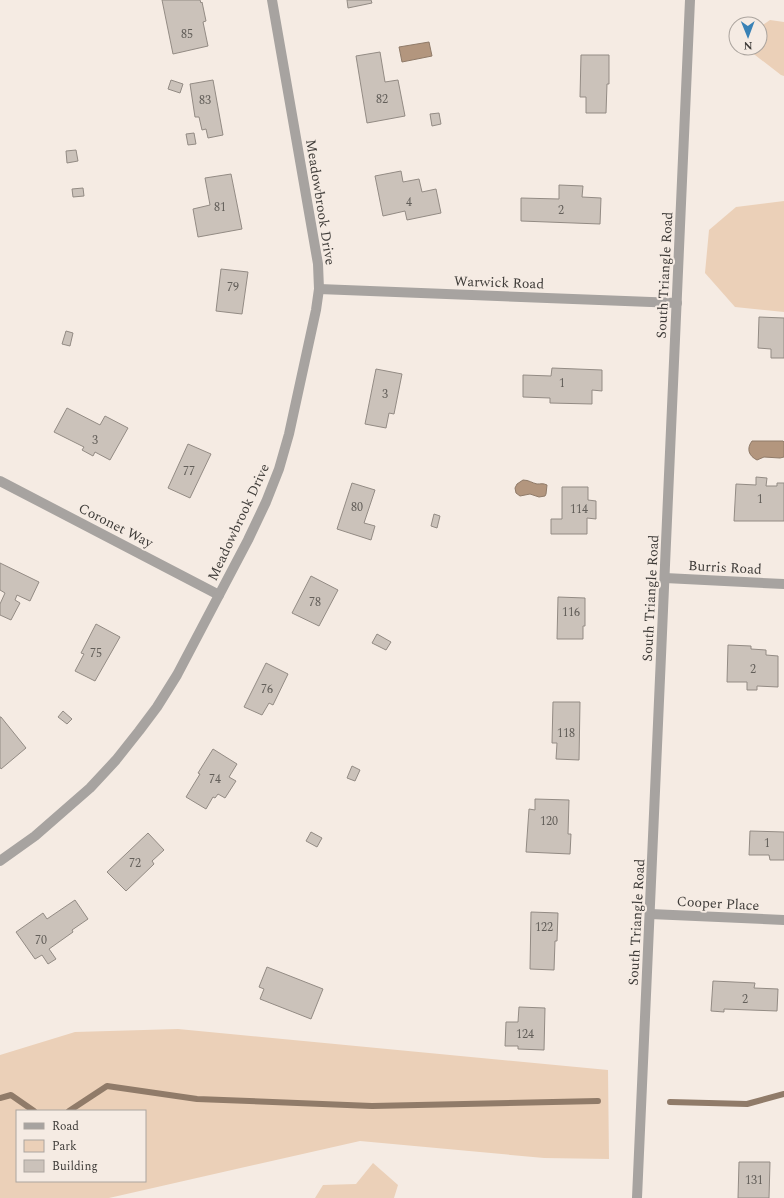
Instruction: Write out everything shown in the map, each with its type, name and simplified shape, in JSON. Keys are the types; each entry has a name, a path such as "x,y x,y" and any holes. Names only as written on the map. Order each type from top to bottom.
{"street":[{"name":"Meadowbrook Drive","path":"0,861 35,836 90,788 116,760 157,707 177,675 219,595 266,502 279,469 298,399 319,289 318,264 272,0"},
{"name":"South Triangle Road","path":"637,1198 690,0"},
{"name":"Warwick Road","path":"319,289 677,303"},
{"name":"Coronet Way","path":"0,481 219,595"},
{"name":"Burris Road","path":"665,578 784,584"},
{"name":"Cooper Place","path":"650,914 784,920"}],"green space":[{"path":"770,20 784,22 784,76 756,56 768,56 768,21"},
{"path":"784,201 784,312 735,307 705,273 709,230 736,207"},
{"path":"178,1029 608,1070 609,1159 544,1158 360,1141 109,1198 0,1198 0,1055 75,1032"},
{"path":"373,1163 398,1185 394,1198 315,1198 323,1185 356,1184"}],"shaded area":[{"path":"429,42 432,56 402,62 399,47"},
{"path":"752,441 783,441 784,457 764,457 757,460 749,452 749,447"},
{"path":"523,480 547,485 545,496 539,497 530,494 520,496 516,493 515,488 517,484"}],"building":[{"path":"162,0 200,0 201,3 202,2 206,21 203,22 208,46 173,54"},
{"path":"347,0 371,0 372,3 348,8"},
{"path":"380,52 385,82 398,80 405,116 367,123 356,56"},
{"path":"581,55 609,55 609,84 607,84 606,113 586,113 586,97 580,97"},
{"path":"171,80 183,84 180,93 168,89"},
{"path":"213,80 223,135 208,138 206,129 202,130 199,117 195,117 190,84"},
{"path":"439,113 441,124 432,126 430,114"},
{"path":"194,133 196,144 188,145 186,134"},
{"path":"76,150 78,161 67,163 66,151"},
{"path":"401,171 403,182 419,179 422,192 436,189 441,213 407,220 405,211 383,216 375,176"},
{"path":"231,174 242,229 198,237 193,209 210,205 205,178"},
{"path":"559,185 583,186 582,197 601,198 600,224 521,221 521,198 559,199"},
{"path":"83,188 84,196 73,197 72,189"},
{"path":"221,269 248,272 242,314 216,311"},
{"path":"759,317 784,318 784,358 771,358 771,349 758,348"},
{"path":"66,331 73,333 70,346 62,344"},
{"path":"552,368 602,370 602,391 592,390 592,404 550,403 550,398 523,397 523,375 551,376"},
{"path":"376,369 402,374 394,414 389,413 386,428 365,424"},
{"path":"67,408 100,425 105,416 128,428 110,460 95,452 93,456 82,450 84,447 54,432"},
{"path":"188,444 211,454 190,498 168,488"},
{"path":"756,477 767,478 766,486 777,486 777,483 784,483 784,521 734,521 736,484 756,485"},
{"path":"352,483 375,490 364,523 375,526 371,540 337,529"},
{"path":"562,487 588,487 588,500 596,501 596,519 587,518 587,534 551,534 551,519 562,519"},
{"path":"434,514 440,516 437,528 431,526"},
{"path":"0,563 39,582 30,601 17,595 15,600 20,603 11,620 0,615 0,604 5,593 0,590"},
{"path":"311,576 338,590 319,626 292,613"},
{"path":"558,597 585,598 585,626 583,626 583,639 557,639"},
{"path":"96,624 120,637 95,681 75,671 84,654 81,653"},
{"path":"377,634 391,642 386,650 372,643"},
{"path":"728,645 751,646 751,649 766,650 766,655 778,656 778,687 757,686 757,690 747,690 747,682 727,682"},
{"path":"266,663 288,674 273,705 269,703 262,715 244,707"},
{"path":"553,702 580,702 579,760 556,759 557,743 552,743"},
{"path":"63,711 72,719 67,724 58,717"},
{"path":"0,717 26,748 1,769 0,767"},
{"path":"213,749 237,764 229,777 236,781 225,798 218,794 215,798 213,797 206,809 186,797 200,774 198,773"},
{"path":"352,766 360,770 355,781 347,778"},
{"path":"535,799 569,800 568,834 571,834 570,854 526,852 529,809 535,810"},
{"path":"750,831 784,832 784,860 770,860 769,855 749,855"},
{"path":"311,832 322,838 317,847 306,841"},
{"path":"148,833 164,850 152,861 154,864 126,891 107,872"},
{"path":"75,900 88,919 49,949 56,959 48,964 42,955 35,959 16,932 43,913 47,919"},
{"path":"531,912 558,913 554,970 530,969"},
{"path":"267,967 323,989 311,1019 260,999 264,989 259,987"},
{"path":"713,981 755,983 754,988 778,989 777,1011 724,1009 724,1012 711,1011"},
{"path":"519,1007 545,1008 544,1050 518,1049 518,1046 505,1046 506,1022 518,1022"},
{"path":"739,1162 770,1162 769,1198 738,1198"}],"waterway":[{"path":"71,1110 107,1086 197,1099 372,1106 598,1101"},
{"path":"670,1102 747,1104 784,1094"},
{"path":"0,1098 11,1095 33,1110"}]}
